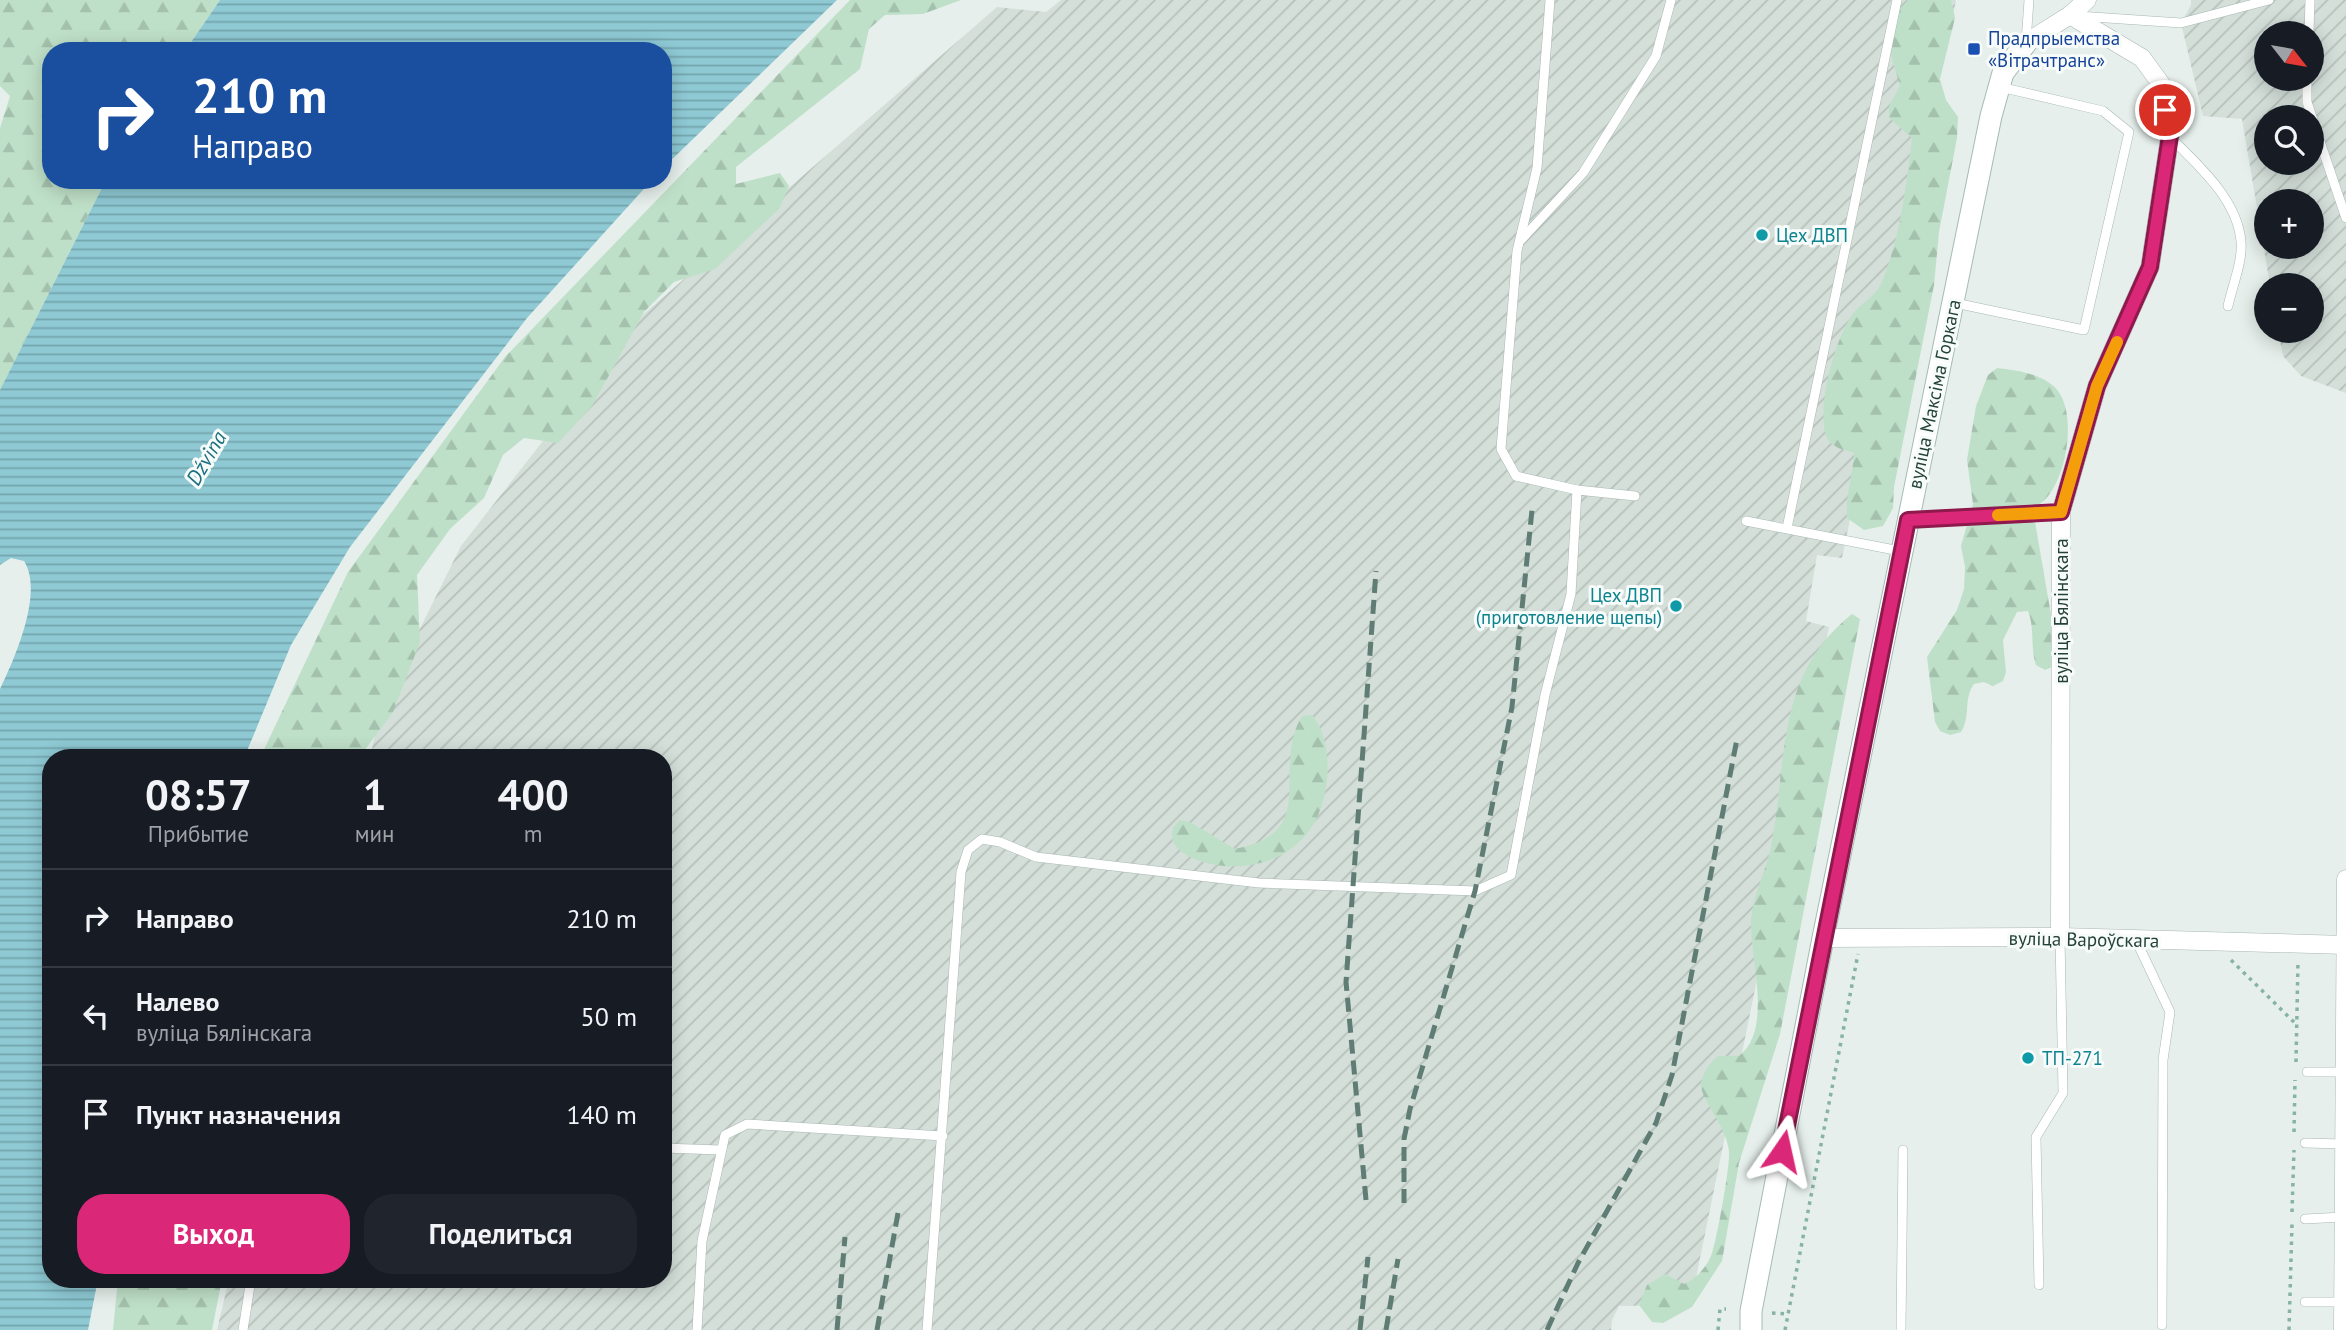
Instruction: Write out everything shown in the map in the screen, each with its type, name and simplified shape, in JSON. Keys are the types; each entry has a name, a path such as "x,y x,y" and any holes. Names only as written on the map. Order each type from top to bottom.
{"main road":[{"name":"вуліца Максіма Горкага","path":"1751,1330 1751,1311 1823,939 1953,303 2003,73 2026,43"}],"street":[{"path":"2026,43 2070,15 2087,0"},
{"name":"вуліца Бялінскага","path":"2060,937 2061,512 2097,386 2150,267 2170,136 2161,84 2142,58 2070,15"},
{"path":"2343,1330 2346,879"},
{"name":"вуліца Вароўскага","path":"1823,939 2060,937 2345,945"}],"lane":[{"path":"1550,0 1537,168 1519,242 1501,449 1516,476 1577,490 1635,496"},
{"path":"1519,242 1583,173 1627,103 1656,56 1671,0"},
{"path":"1787,528 1896,0"},
{"path":"2026,43 2029,0"},
{"path":"2070,15 2181,23 2269,0"},
{"path":"2309,21 2310,0"},
{"path":"1953,303 2084,330 2129,132 2103,111 2000,86"},
{"path":"2170,136 2214,183 2233,216 2241,242 2228,306"},
{"path":"2324,153 2346,218"},
{"path":"928,1330 961,872 968,850 982,839 1000,842 1036,857 1259,883 1475,891 1511,875 1545,695 1570,594 1577,490"},
{"path":"1908,520 2061,512"},
{"path":"1746,521 1902,552"},
{"path":"2039,1285 2036,1137 2063,1093 2060,937"},
{"path":"2136,940 2170,1012 2163,1060 2162,1325"},
{"path":"2307,1072 2344,1072"},
{"path":"697,1330 702,1241 725,1135 747,1124 943,1136"},
{"path":"2305,1143 2343,1143"},
{"path":"672,1148 720,1150"},
{"path":"1900,1330 1903,1150"},
{"path":"2305,1219 2344,1229"},
{"path":"243,1330 250,1288"},
{"path":"2305,1302 2343,1302"}],"path":[{"path":"1785,1330 1861,940"},
{"path":"2212,942 2297,1025"},
{"path":"1718,1330 1720,1309 1726,1309"},
{"path":"1770,1312 1788,1314"}],"shaded area":[{"path":"1061,0 1956,0 1842,558 1817,555 1806,621 1829,627 1696,1278 1681,1305 1619,1306 1612,1320 1611,1330 217,1330 227,1288 672,1288 672,749 372,749 381,707 461,546 638,319 997,7 1046,12"},
{"path":"2191,0 2346,0 2346,393 2301,376 2283,356 2280,343 2324,343 2324,273 2268,273 2266,259 2324,259 2324,189 2254,190 2242,119 2203,116 2181,23"}],"green space":[{"path":"0,0 220,0 191,42 42,42 42,189 101,189 0,390 0,128 10,96 0,86"},
{"path":"850,0 961,0 923,14 885,15 869,29 860,69 736,167 736,184 780,173 789,186 779,209 715,269 674,282 644,312 592,406 558,443 524,438 503,455 484,498 450,529 417,575 420,642 393,712 366,749 264,749 348,572 505,357 667,189 672,189 672,184"},
{"path":"1908,0 1951,0 1955,18 1940,79 1946,100 1958,117 1957,138 1939,232 1934,285 1894,487 1893,508 1883,526 1864,530 1847,518 1854,453 1829,441 1823,410 1839,340 1852,315 1880,285 1899,227 1912,138 1889,118 1889,106 1900,86 1888,45 1888,23"},
{"path":"1997,368 2030,374 2052,385 2064,403 2067,418 2068,434 2062,469 2047,497 2037,506 2034,516 2056,644 2055,665 2045,670 2036,665 2028,611 2017,612 2003,640 2006,672 2003,681 1993,686 1984,682 1974,684 1964,726 1961,732 1950,735 1940,731 1935,722 1927,657 1957,610 1964,589 1965,567 1961,546 1973,504 1967,460 1976,406 1988,375"},
{"path":"1852,614 1860,619 1780,1034 1739,1163 1722,1261 1692,1307 1663,1323 1652,1322 1639,1305 1647,1285 1665,1274 1684,1284 1701,1272 1712,1253 1723,1203 1729,1152 1724,1133 1704,1097 1701,1083 1707,1068 1718,1056 1739,1056 1749,1044 1755,1028 1758,1011 1751,919 1771,847 1789,721 1809,664 1827,638"},
{"path":"1312,715 1321,730 1326,749 1326,787 1312,826 1288,851 1259,863 1228,866 1200,861 1180,850 1172,836 1180,820 1190,822 1235,849 1262,841 1278,829 1286,814 1294,736 1302,716"},
{"path":"117,1288 220,1288 212,1330 113,1330"}],"water":[{"path":"220,0 837,0 672,159 672,42 191,42"},
{"name":"Dźvina","path":"101,189 644,189 527,318 350,547 291,645 248,749 42,749 42,1288 96,1288 88,1330 0,1330 0,689 25,625 31,590 24,561 11,558 0,565 0,390"}],"railway":[{"path":"1404,1203 1404,1139 1410,1109 1475,891 1512,707 1532,510"},
{"path":"1366,1200 1346,982 1376,571"},
{"path":"1547,1330 1578,1263 1656,1123 1672,1075 1737,739"},
{"path":"877,1330 898,1213"},
{"path":"837,1330 845,1237"},
{"path":"1360,1330 1368,1257"},
{"path":"1386,1330 1398,1259"}],"slow traffic":[{"path":"1998,515 2061,512 2097,386 2117,342"}],"place":[{"name":"Прадпрыемства «Вітрачтранс»","path":"1974,49"},
{"name":"Цех ДВП","path":"1762,235"},
{"name":"Цех ДВП (приготовление щепы)","path":"1676,606"},
{"name":"ТП-271","path":"2028,1058"}],"route":[{"path":"1782,1151 1908,520 2061,512 2097,386 2150,267 2170,136 2165,110"}]}
